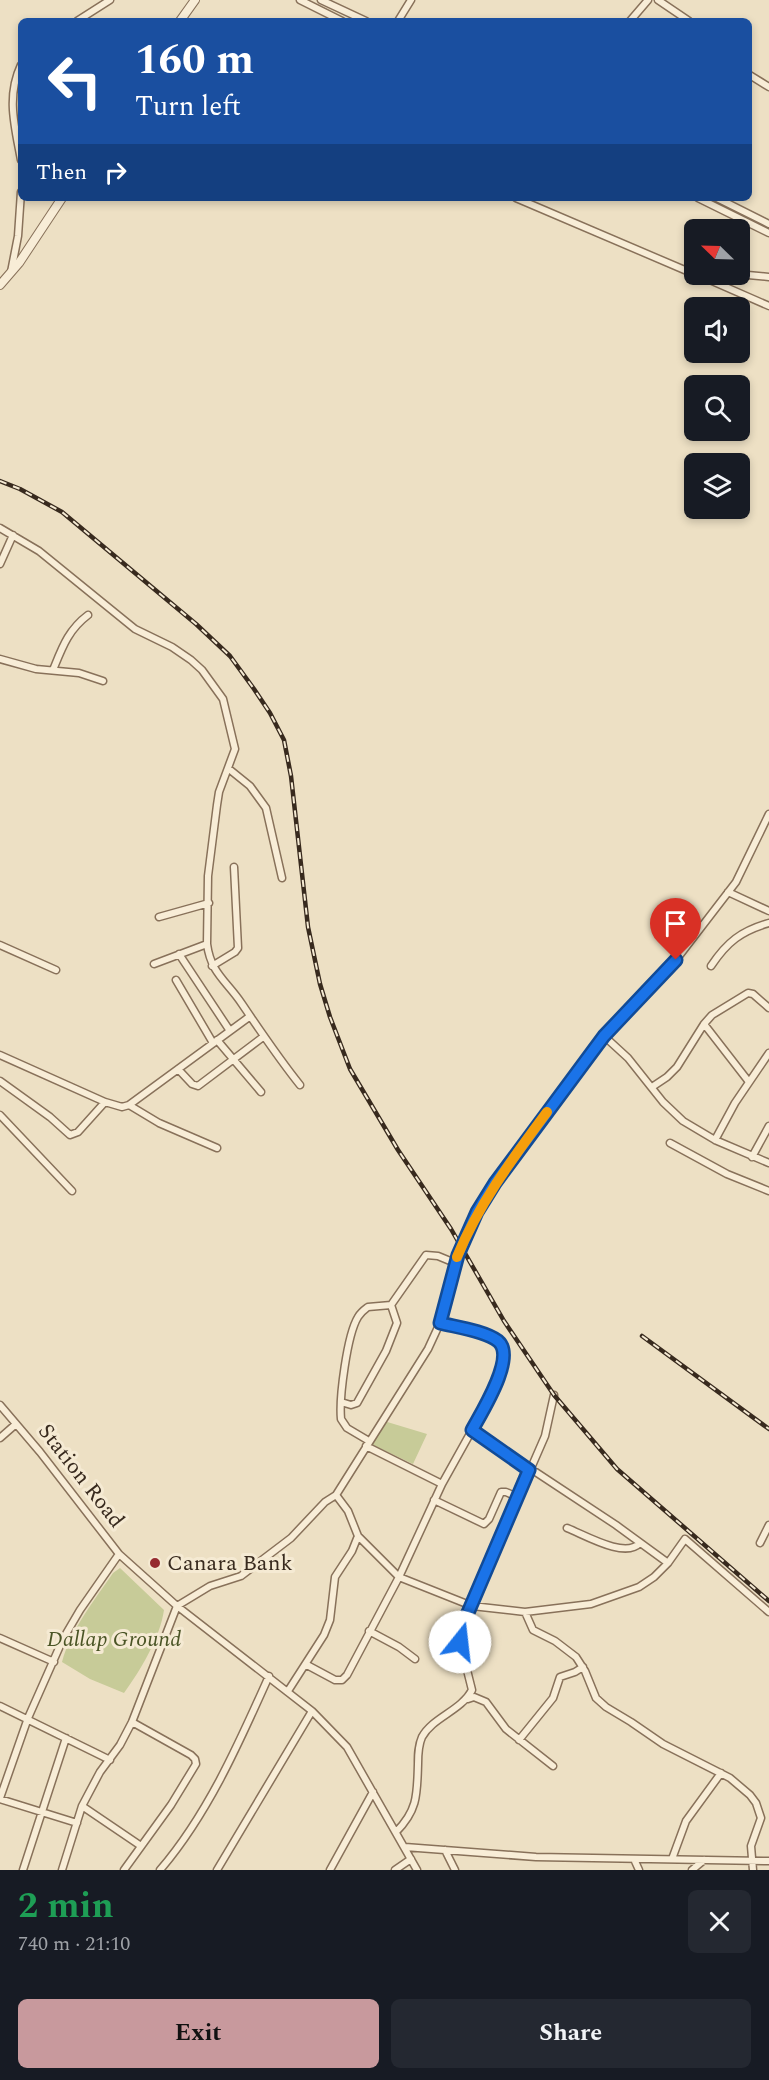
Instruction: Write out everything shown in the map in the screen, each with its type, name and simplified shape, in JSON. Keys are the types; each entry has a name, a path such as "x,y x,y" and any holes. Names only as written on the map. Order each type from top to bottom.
{"street":[{"path":"82,18 110,0"},
{"path":"182,18 195,0"},
{"path":"300,0 336,18"},
{"path":"321,0 360,18"},
{"path":"400,18 411,0"},
{"path":"633,18 648,0"},
{"path":"658,0 685,18"},
{"path":"18,73 12,88 13,118 18,144"},
{"path":"752,76 769,87"},
{"path":"11,273 18,236 20,201"},
{"path":"0,285 11,273 60,201"},
{"path":"523,201 684,269"},
{"path":"705,201 767,226"},
{"path":"722,201 767,226"},
{"path":"750,275 769,277"},
{"path":"722,285 769,306"},
{"path":"0,528 39,551 135,629 172,647 202,670 223,699 235,749 219,792 209,857 207,944 212,966 234,992 263,1037 300,1085"},
{"path":"0,564 13,535"},
{"path":"53,670 67,635 78,622 88,615"},
{"path":"0,659 24,666 79,673 103,681"},
{"path":"229,769 250,786 266,808 282,878"},
{"path":"62,1870 82,1806 132,1722 177,1606 210,1586 241,1576 291,1538 325,1503 336,1495 428,1349 440,1323 458,1255 495,1183 604,1036 676,960 736,882 769,814"},
{"path":"212,966 238,948 234,867"},
{"path":"728,892 769,911"},
{"path":"159,917 209,903"},
{"path":"711,966 729,943 741,933 769,923"},
{"path":"154,964 207,944"},
{"path":"0,945 56,970"},
{"path":"178,954 230,1031"},
{"path":"176,980 215,1042 234,1059 261,1092"},
{"path":"652,1087 677,1067 712,1015 748,993 753,994 769,1008"},
{"path":"0,1055 105,1102 122,1107 129,1105 249,1017"},
{"path":"704,1024 749,1082"},
{"path":"604,1036 628,1058 663,1102 683,1121 715,1140 769,1163"},
{"path":"178,1069 192,1084 198,1086 263,1037"},
{"path":"715,1140 749,1082 766,1062 769,1053"},
{"path":"0,1081 50,1117 70,1135 78,1132 105,1102"},
{"path":"129,1105 159,1123 217,1148"},
{"path":"0,1115 72,1191"},
{"path":"752,1157 769,1126"},
{"path":"670,1143 727,1174 769,1191"},
{"path":"391,1305 426,1255 438,1256 455,1263"},
{"path":"341,1402 351,1405 357,1403 378,1368 397,1323 391,1305"},
{"path":"391,1305 368,1307 357,1319 350,1345 340,1419 343,1425 367,1444 442,1484"},
{"path":"307,1665 335,1680 342,1680 346,1675 399,1577 434,1500 501,1370 505,1357 499,1342 489,1336 440,1323"},
{"path":"467,1700 472,1690 460,1642 464,1622 545,1436 554,1395"},
{"name":"Station Road","path":"0,1405 119,1554 63,1639 28,1718 0,1798"},
{"path":"0,1438 16,1424"},
{"path":"472,1430 668,1563"},
{"path":"434,1500 484,1524 489,1519 501,1492 504,1491 518,1497"},
{"path":"336,1495 348,1511 358,1536 399,1577 472,1606 525,1612 566,1608 611,1599 639,1587 654,1577 668,1563 684,1539 769,1612"},
{"path":"760,1543 769,1525"},
{"path":"567,1528 624,1550 636,1547 640,1543"},
{"path":"288,1691 307,1665 330,1620 335,1577 352,1551 358,1536"},
{"path":"119,1554 177,1606 312,1711 347,1747 417,1870"},
{"path":"525,1612 533,1630 564,1647 576,1657 583,1667 596,1698 606,1707 658,1741 721,1773 750,1795 760,1811 761,1818 751,1846 753,1870"},
{"path":"369,1631 399,1647 415,1659"},
{"path":"0,1638 54,1662"},
{"path":"519,1740 553,1698 560,1677 583,1667"},
{"path":"160,1870 193,1825 220,1779 269,1676"},
{"path":"396,1832 408,1820 414,1807 418,1755 423,1736 429,1728 474,1697 486,1702 506,1729 553,1766"},
{"path":"0,1706 110,1760"},
{"path":"217,1870 312,1711"},
{"path":"124,1870 171,1805 196,1764 191,1755 132,1722"},
{"path":"23,1870 66,1738"},
{"path":"672,1859 686,1821 721,1773"},
{"path":"330,1870 373,1792"},
{"path":"0,1798 77,1823"},
{"path":"82,1806 141,1846"},
{"path":"405,1847 536,1857 769,1861"},
{"path":"445,1850 455,1870"},
{"path":"396,1870 411,1859"},
{"path":"634,1859 639,1870"},
{"path":"692,1870 704,1859"}],"green space":[{"path":"384,1421 427,1434 413,1464 371,1444"},
{"name":"Dallap Ground","path":"120,1568 164,1610 154,1643 124,1693 90,1679 62,1662 71,1638 84,1616 113,1573"}],"railway":[{"path":"0,481 62,512 196,624 230,656 254,689 284,740 291,776 308,927 320,984 350,1069 398,1150 451,1229 504,1321 554,1395 617,1469 769,1601"},
{"path":"642,1336 769,1429"}],"slow traffic":[{"path":"457,1257 477,1212 495,1183 547,1112"}],"place":[{"name":"Canara Bank","path":"155,1563"}],"route":[{"path":"460,1642 464,1622 529,1470 472,1430 494,1388 505,1357 499,1342 489,1336 440,1323 453,1270 477,1212 526,1139 604,1036 676,960"}]}
